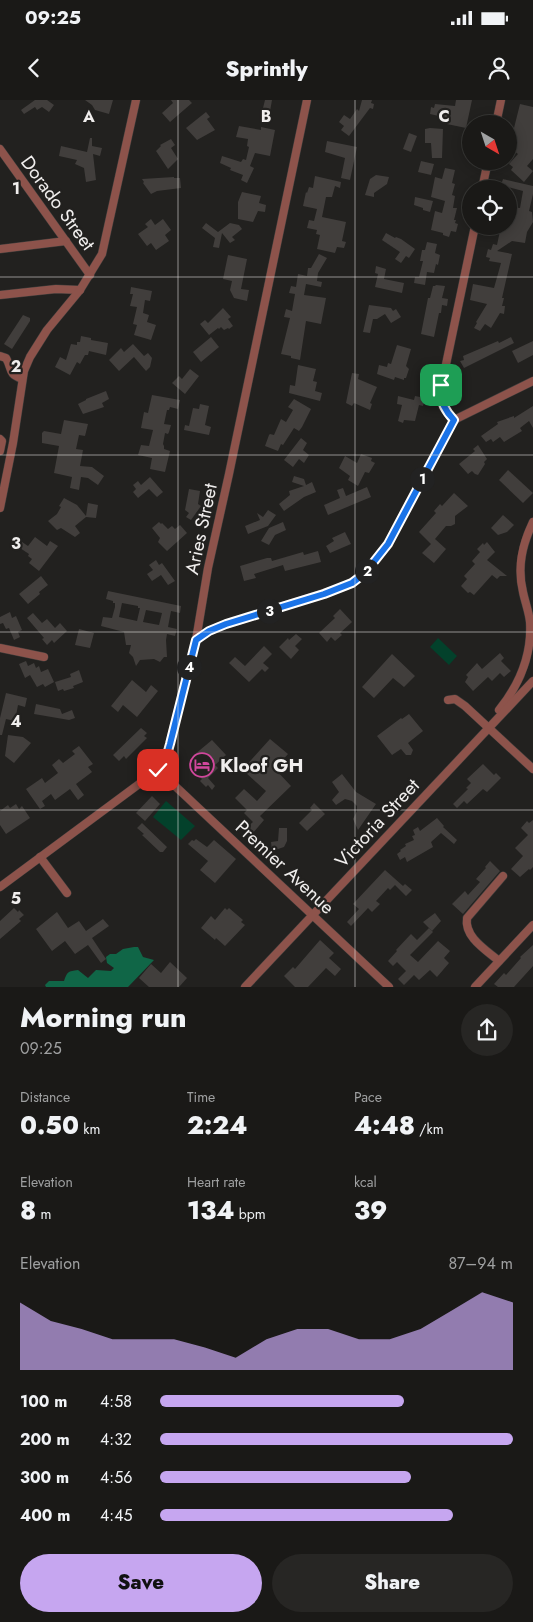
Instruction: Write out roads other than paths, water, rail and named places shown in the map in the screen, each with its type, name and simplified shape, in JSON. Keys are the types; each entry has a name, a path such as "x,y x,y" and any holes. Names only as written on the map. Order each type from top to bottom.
{"street":[{"path":"0,508 13,443 22,379 32,353 47,330 80,290 102,254 136,100"},
{"name":"Aries Street","path":"0,886 158,770 166,758 196,640 208,568 307,100"},
{"path":"498,115 501,100"},
{"name":"Dorado Street","path":"0,149 90,275"},
{"path":"454,420 443,407 440,393 473,235"},
{"path":"0,249 66,241"},
{"path":"0,295 56,289 80,290"},
{"path":"0,356 6,358 10,372 22,379"},
{"path":"196,640 209,631 226,624 346,586 365,573 388,544 454,420 533,381"},
{"path":"0,440 2,441 0,452"},
{"path":"488,727 517,683 525,665 530,620 522,590 520,565 522,548 533,522"},
{"path":"0,648 44,657"},
{"name":"Victoria Street","path":"245,987 533,681"},
{"path":"448,700 455,700 461,703 533,769"},
{"name":"Premier Avenue","path":"158,770 389,987"},
{"path":"40,857 67,893"},
{"path":"499,961 470,935 466,925 467,918 503,876"},
{"path":"475,987 533,925"}],"place":[{"name":"Kloof GH","path":"202,765"}]}
